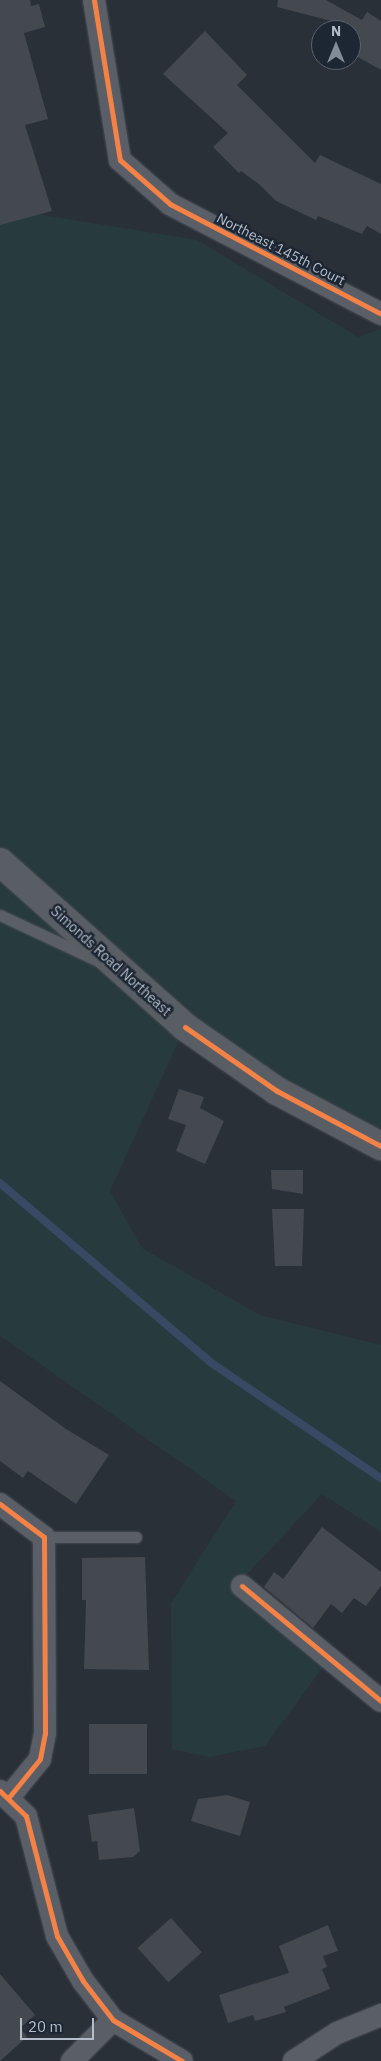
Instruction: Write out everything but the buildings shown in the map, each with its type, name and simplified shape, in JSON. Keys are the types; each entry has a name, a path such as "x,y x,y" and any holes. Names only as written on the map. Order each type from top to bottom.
{"main road":[{"name":"Simonds Road Northeast","path":"0,862 185,1027 277,1091 381,1146"}],"street":[{"name":"Northeast 145th Court","path":"94,0 120,160 170,204 381,314"},
{"path":"0,1504 44,1537 45,1733 40,1759 4,1794 26,1816 57,1936 83,1982 113,2020 182,2061"},
{"path":"242,1586 381,1701"},
{"path":"294,2061 337,2033 381,2015"},
{"path":"72,2061 113,2020"}],"lane":[{"path":"0,915 126,975"},
{"path":"44,1537 136,1537"}],"green space":[{"path":"0,208 197,240 358,337 381,329 381,1146 185,1027 110,1191 142,1248 260,1315 381,1345 381,1532 322,1494 238,1584 329,1659 265,1746 210,1757 172,1749 171,1603 236,1501 0,1336"}],"waterway":[{"path":"0,1183 210,1362 381,1478"}],"cycle path":[{"path":"94,0 120,160 170,204 381,314"},
{"path":"185,1027 277,1091 381,1146"},
{"path":"0,1504 44,1537 45,1733 40,1759 9,1797"},
{"path":"242,1586 381,1701"},
{"path":"0,1791 26,1816 57,1936 83,1981 113,2020 182,2061"}]}
